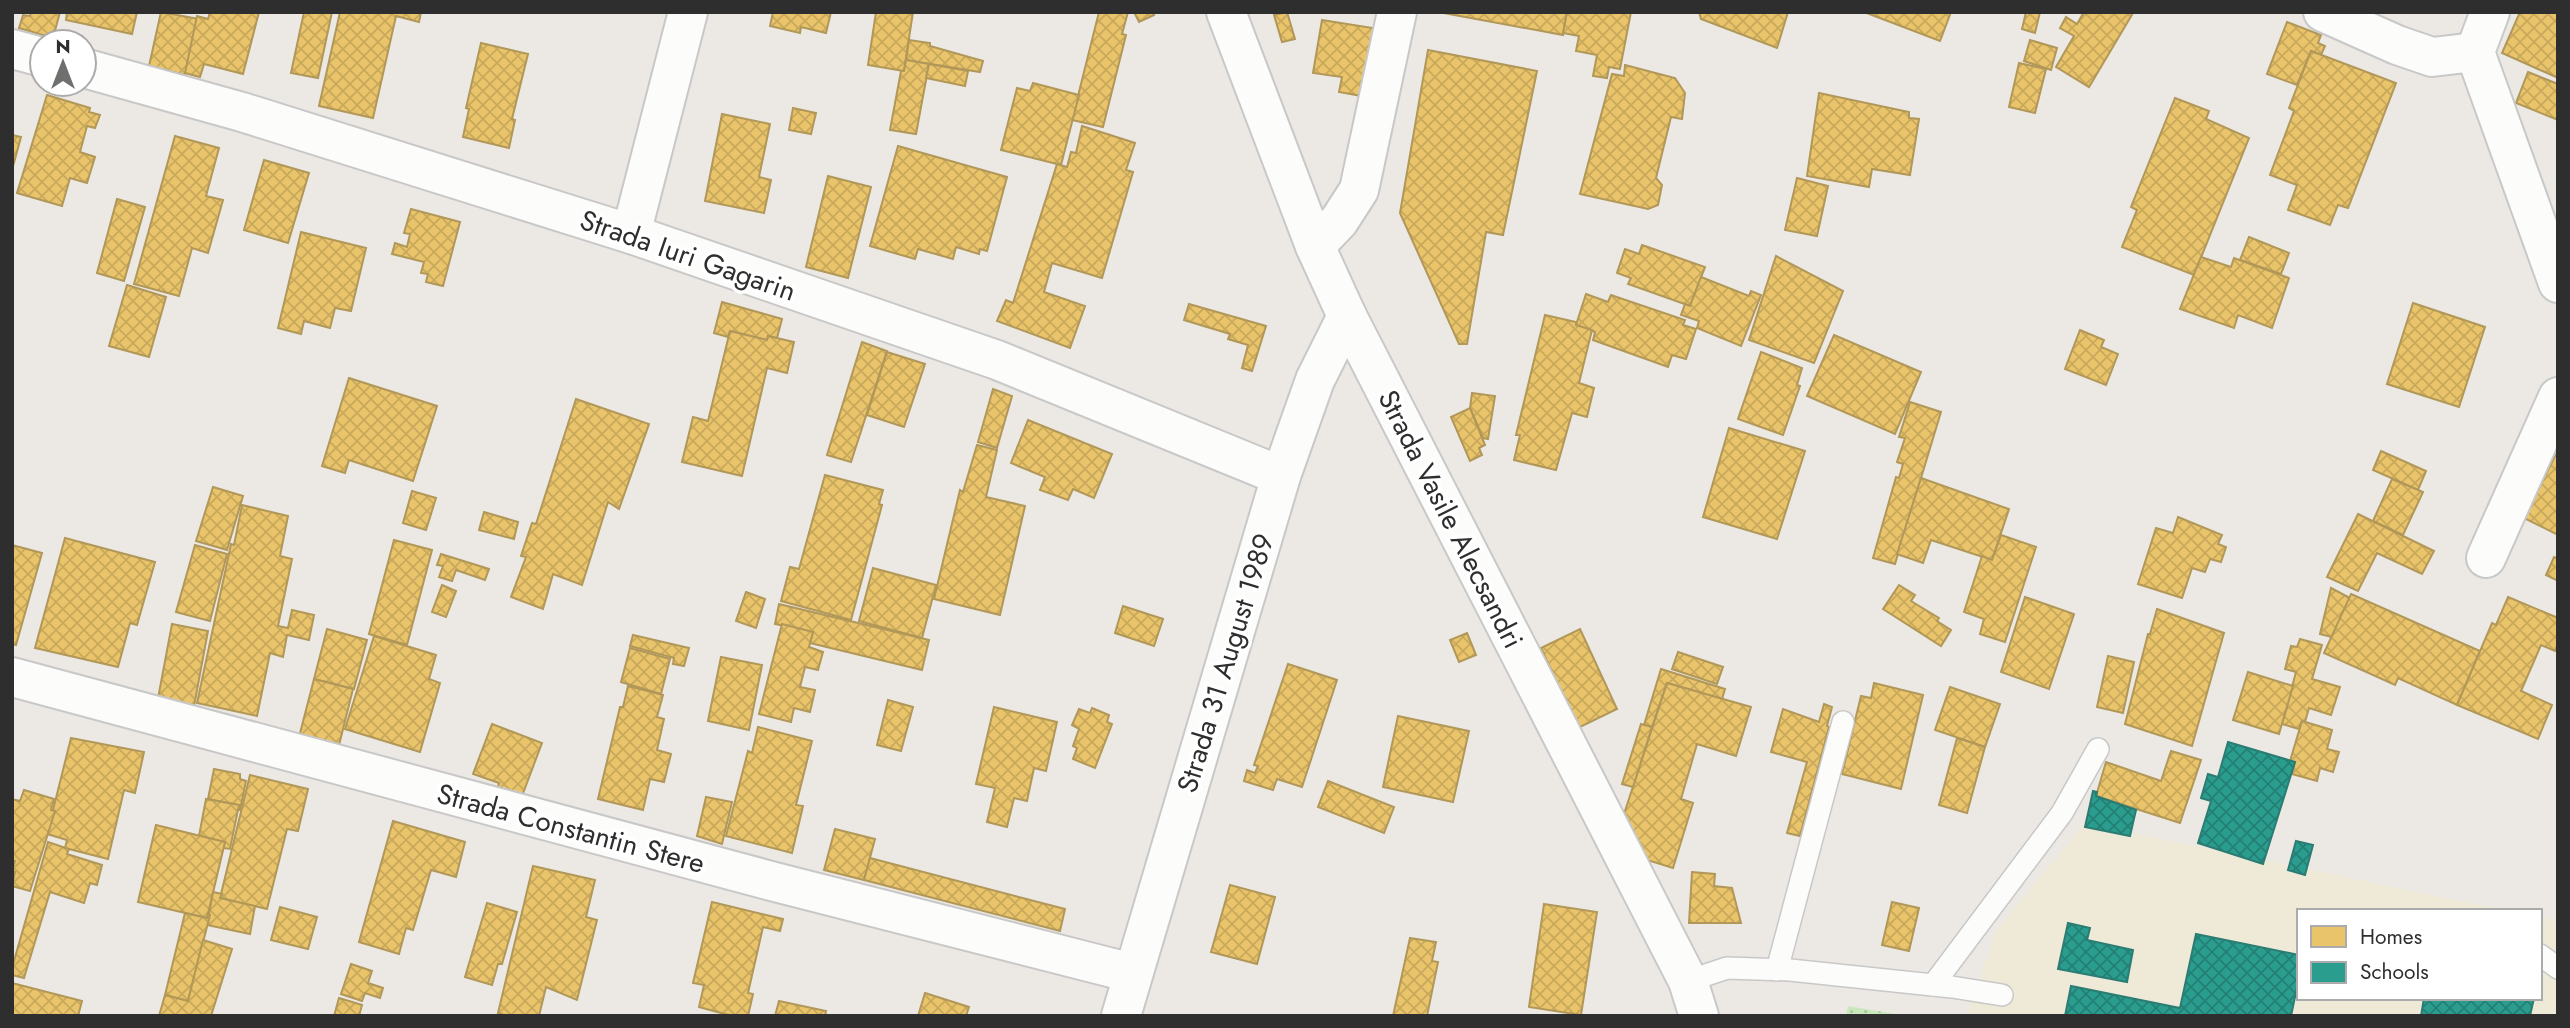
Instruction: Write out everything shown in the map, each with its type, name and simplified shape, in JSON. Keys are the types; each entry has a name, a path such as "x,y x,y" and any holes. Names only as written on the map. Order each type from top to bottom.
{"street":[{"path":"631,234 688,12"},
{"name":"Strada Vasile Alecsandri","path":"1226,12 1315,246 1347,316 1693,998"},
{"path":"1315,246 1339,221 1359,190 1397,12"},
{"path":"2323,12 2396,45 2432,57 2475,52"},
{"path":"2490,12 2475,52 2558,284"},
{"name":"Strada Iuri Gagarin","path":"98,72 242,112 631,234 997,360 1281,476"},
{"name":"Strada 31 August 1989","path":"1121,1016 1281,476 1315,380 1347,316"},
{"path":"2486,558 2558,397"},
{"name":"Strada Constantin Stere","path":"12,677 771,881 1132,973"}],"lane":[{"path":"1777,970 1843,722"},
{"path":"1933,985 2062,813 2098,749"},
{"path":"2542,957 2558,968"},
{"path":"1693,998 1727,968 1777,970 1933,985 2003,995"}],"shaded area":[{"path":"2085,823 2499,909 2297,909 2297,1000 2542,1000 2542,917 2558,921 2558,1016 1967,1016 1996,931"}],"green space":[{"path":"1848,1006 1907,1016 1846,1016"}],"building: Homes":[{"path":"31,12 60,12 56,28 28,28 28,31 19,28 23,15 30,16"},
{"path":"67,12 137,12 132,34 66,20"},
{"path":"161,12 199,19 185,75 149,66"},
{"path":"210,12 259,12 243,74 204,64 200,77 185,73 197,16 208,19"},
{"path":"304,12 332,12 318,78 291,73"},
{"path":"340,12 421,12 419,22 396,16 373,118 319,106"},
{"path":"773,12 831,12 826,33 801,27 800,33 770,26"},
{"path":"876,12 913,12 904,71 868,65"},
{"path":"1099,12 1128,12 1122,34 1126,35 1103,127 1072,120"},
{"path":"1134,12 1152,12 1154,15 1139,22"},
{"path":"1287,12 1295,39 1282,42 1274,15"},
{"path":"1438,12 1567,12 1563,35"},
{"path":"1567,12 1631,12 1620,69 1609,67 1607,78 1593,76 1597,55 1576,51 1579,36 1563,33"},
{"path":"1699,12 1788,12 1777,48 1701,19"},
{"path":"1864,12 1951,12 1940,41"},
{"path":"2026,12 2040,12 2035,33 2022,29"},
{"path":"2084,12 2133,13 2089,87 2056,67 2074,36 2060,28 2066,17 2077,24"},
{"path":"2520,12 2558,12 2558,78 2502,53"},
{"path":"1322,20 1379,29 1367,97 1339,92 1342,77 1313,73"},
{"path":"2287,22 2321,35 2318,43 2325,46 2321,55 2311,51 2297,85 2267,74"},
{"path":"909,40 930,43 930,46 983,61 980,72 906,60"},
{"path":"2030,40 2057,48 2051,70 2024,61"},
{"path":"481,43 528,54 512,119 515,120 509,148 463,137 469,109 466,108"},
{"path":"1428,50 1537,71 1503,235 1486,232 1467,344 1459,344 1400,213"},
{"path":"2311,51 2396,83 2348,208 2338,205 2330,225 2288,210 2297,185 2270,175 2294,111 2289,108"},
{"path":"906,60 929,64 916,134 890,130 901,71 904,71"},
{"path":"2019,63 2046,69 2035,113 2009,107"},
{"path":"929,64 968,71 965,86 926,78"},
{"path":"1625,65 1675,78 1685,93 1682,119 1671,117 1656,178 1662,185 1658,205 1648,209 1580,194 1612,74 1624,76"},
{"path":"2528,72 2558,84 2558,120 2516,103"},
{"path":"1033,83 1079,95 1061,165 1001,150 1017,88 1030,91"},
{"path":"1819,93 1909,112 1909,118 1919,119 1910,175 1872,169 1869,187 1807,176"},
{"path":"46,98 57,98 90,108 89,112 100,115 95,128 87,126 80,152 95,157 87,183 70,178 62,206 17,193"},
{"path":"2175,98 2209,111 2206,119 2249,138 2194,275 2122,247 2137,210 2131,207"},
{"path":"793,108 816,113 811,134 789,130"},
{"path":"722,114 770,124 759,177 771,180 764,213 705,201"},
{"path":"1082,126 1135,143 1126,170 1133,172 1102,278 1052,263 1044,292 1085,306 1070,348 997,321 1006,300 1013,303 1057,164 1067,167 1071,152 1076,153"},
{"path":"12,135 21,137 12,170"},
{"path":"175,136 219,148 206,196 223,200 208,253 192,248 179,296 134,284"},
{"path":"898,146 1007,177 987,251 980,249 979,254 956,247 953,259 918,249 915,259 870,246"},
{"path":"264,160 309,173 288,243 244,230"},
{"path":"828,176 871,187 848,278 806,267"},
{"path":"1797,178 1828,186 1817,236 1785,230"},
{"path":"117,199 145,207 124,281 97,273"},
{"path":"411,209 460,222 443,286 426,282 428,274 421,273 424,262 392,254 395,243 407,247 410,234 404,233"},
{"path":"301,232 366,248 351,311 335,308 330,328 304,321 301,334 278,328"},
{"path":"2249,237 2289,253 2281,274 2240,260"},
{"path":"1642,245 1705,267 1690,306 1628,284 1631,278 1617,273 1625,249 1639,254"},
{"path":"1776,256 1843,291 1814,363 1749,340"},
{"path":"2201,257 2231,267 2234,258 2289,278 2272,328 2238,315 2234,328 2180,309"},
{"path":"1701,277 1749,296 1751,291 1761,295 1741,346 1697,328 1699,321 1681,315 1685,304 1690,306"},
{"path":"127,285 166,297 149,357 109,346"},
{"path":"1586,294 1608,302 1611,295 1685,320 1683,325 1696,329 1686,359 1672,355 1668,367 1593,340 1595,332 1576,325"},
{"path":"722,302 782,319 777,338 768,336 767,340 730,331 728,337 714,333"},
{"path":"2413,303 2485,327 2459,407 2387,384"},
{"path":"1189,304 1266,326 1252,371 1242,368 1248,345 1228,339 1230,334 1184,320"},
{"path":"1545,315 1576,322 1576,325 1592,330 1579,383 1594,388 1587,417 1572,413 1556,470 1514,460 1520,435 1516,435"},
{"path":"2080,330 2104,340 2101,347 2118,354 2106,385 2065,369"},
{"path":"730,331 767,340 768,336 794,342 787,373 767,368 742,476 682,462 693,417 708,421"},
{"path":"1834,335 1921,372 1895,434 1807,396"},
{"path":"862,342 887,351 851,462 827,455"},
{"path":"887,352 925,364 904,427 867,415"},
{"path":"1761,352 1802,368 1797,385 1800,386 1783,435 1738,419"},
{"path":"349,378 437,406 413,481 349,460 345,473 322,466"},
{"path":"993,389 1012,396 997,448 978,442"},
{"path":"1472,393 1495,396 1488,439 1483,438 1470,408"},
{"path":"576,399 649,424 619,509 608,502 582,585 553,574 543,609 511,597 526,557 521,556 532,523 536,524"},
{"path":"1910,402 1941,412 1895,564 1873,558 1896,477 1899,478 1903,464 1897,462 1905,438 1899,437"},
{"path":"1470,408 1485,445 1479,448 1482,455 1470,461 1451,417"},
{"path":"1028,420 1112,454 1094,498 1073,489 1068,500 1040,490 1045,477 1011,463"},
{"path":"1729,428 1805,451 1777,539 1703,517"},
{"path":"977,445 997,450 986,497 1025,506 1000,615 934,599 960,490 963,492"},
{"path":"2381,451 2426,471 2418,490 2373,470"},
{"path":"2558,453 2558,535 2524,518"},
{"path":"825,475 883,490 879,504 882,505 851,620 781,601 790,567 799,569"},
{"path":"1921,478 2009,509 1992,560 1931,540 1923,563 1897,554"},
{"path":"2392,479 2423,492 2403,535 2373,521"},
{"path":"213,487 243,496 227,550 196,541"},
{"path":"412,491 436,498 426,530 403,523"},
{"path":"242,505 288,516 280,556 292,559 278,626 288,628 292,610 314,615 309,640 287,635 283,657 270,653 257,716 197,703"},
{"path":"484,512 518,522 514,539 479,530"},
{"path":"2358,514 2434,551 2422,574 2377,553 2358,591 2327,577"},
{"path":"2178,517 2222,535 2218,544 2226,547 2221,562 2210,559 2205,572 2192,568 2182,598 2138,584 2156,528 2173,533"},
{"path":"2001,535 2036,547 2005,642 1980,634 1984,619 1964,612 1982,556 1992,560"},
{"path":"65,538 155,562 137,625 130,623 118,667 35,648"},
{"path":"394,540 432,550 407,645 369,634"},
{"path":"12,545 42,553 16,645 12,644"},
{"path":"195,545 227,554 210,621 176,612"},
{"path":"441,554 489,569 485,580 456,570 452,581 439,577 443,566 437,565"},
{"path":"2554,557 2558,559 2558,581 2546,575"},
{"path":"873,568 936,585 922,638 859,621"},
{"path":"442,585 456,591 446,617 432,612"},
{"path":"1899,585 1915,595 1911,601 1939,618 1937,621 1951,630 1941,646 1883,609"},
{"path":"2331,588 2350,598 2332,637 2320,634"},
{"path":"746,592 765,599 756,628 736,621"},
{"path":"2351,594 2480,651 2457,705 2398,678 2395,685 2324,653"},
{"path":"2025,597 2074,614 2049,689 2001,672"},
{"path":"2508,597 2558,618 2558,644 2555,651 2541,645 2521,691 2552,705 2538,739 2457,705 2492,623 2496,625"},
{"path":"779,604 929,640 922,670 810,643 813,632 775,624"},
{"path":"1123,606 1163,619 1154,646 1115,633"},
{"path":"2157,609 2224,633 2192,746 2125,724"},
{"path":"172,624 208,631 192,717 156,709"},
{"path":"782,624 813,632 809,647 823,652 818,670 805,667 800,687 815,690 810,712 794,708 791,722 759,714"},
{"path":"327,629 367,640 354,689 314,679"},
{"path":"1580,629 1617,709 1578,728 1541,648"},
{"path":"1467,633 1476,655 1459,662 1450,640"},
{"path":"633,635 689,648 684,666 673,664 674,658 630,646"},
{"path":"374,636 436,655 429,679 440,683 420,752 345,729"},
{"path":"2300,639 2322,645 2312,679 2340,687 2331,715 2309,708 2305,722 2302,721 2299,729 2282,724 2296,672 2285,669 2291,646 2297,647"},
{"path":"630,648 670,659 661,694 621,682"},
{"path":"1678,652 1723,667 1717,684 1672,669"},
{"path":"2108,656 2134,662 2123,713 2097,707"},
{"path":"721,657 762,665 749,730 708,721"},
{"path":"1288,664 1337,680 1302,787 1277,779 1273,790 1244,781 1247,770 1255,773 1258,766 1254,765"},
{"path":"1661,669 1725,689 1722,699 1667,683 1652,727 1644,725"},
{"path":"2248,672 2293,686 2279,734 2233,720"},
{"path":"314,679 353,689 338,749 298,741"},
{"path":"1667,683 1751,707 1736,756 1697,744 1681,799 1693,803 1673,868 1647,860 1622,820"},
{"path":"1874,683 1923,695 1901,789 1842,774 1861,696 1871,698"},
{"path":"628,686 663,695 657,717 664,719 657,750 671,754 664,782 650,779 643,810 598,799 620,707 623,707"},
{"path":"1950,687 2000,704 1985,747 1935,730"},
{"path":"888,700 913,707 901,751 877,745"},
{"path":"1824,704 1832,707 1827,726 1829,727 1800,836 1787,833 1807,762 1771,752 1783,709 1819,722"},
{"path":"994,707 1057,722 1046,771 1034,768 1027,801 1014,798 1007,827 987,822 995,788 976,784"},
{"path":"1092,708 1109,715 1107,722 1112,724 1095,768 1073,759 1077,748 1073,746 1079,729 1072,725 1079,709 1090,713"},
{"path":"1398,716 1469,731 1453,802 1383,787"},
{"path":"2302,721 2332,730 2327,749 2339,752 2333,772 2320,768 2317,781 2292,774 2295,762 2290,761"},
{"path":"492,724 542,743 522,796 498,787 499,783 473,774"},
{"path":"1641,724 1652,727 1633,787 1622,784"},
{"path":"758,727 812,741 796,805 803,806 792,853 726,836 748,751 752,753"},
{"path":"71,738 144,752 135,793 124,790 108,859 65,848 67,840 47,834"},
{"path":"1957,738 1985,747 1967,813 1939,805"},
{"path":"2171,751 2201,760 2180,823 2096,796 2106,762 2161,781"},
{"path":"214,769 240,774 240,779 246,781 240,810 239,805 208,799"},
{"path":"250,775 308,789 298,831 287,829 267,909 220,898"},
{"path":"1328,781 1394,807 1384,833 1318,807"},
{"path":"24,790 54,799 51,810 55,811 30,891 12,886 15,861 12,861 12,799 20,801"},
{"path":"706,797 732,802 722,844 697,836"},
{"path":"206,799 239,805 230,849 223,848 225,842 199,836"},
{"path":"393,821 465,842 456,877 431,870 413,930 406,928 399,954 359,942"},
{"path":"156,825 225,842 207,918 138,902"},
{"path":"835,829 875,839 864,880 824,870"},
{"path":"48,842 69,849 67,854 102,865 97,885 90,883 84,903 50,892 24,978 12,975 12,968"},
{"path":"870,858 1065,909 1060,931 864,880"},
{"path":"533,866 595,880 586,917 597,920 577,1000 546,987 539,1016 507,1016 498,1013"},
{"path":"1692,872 1715,874 1714,886 1732,888 1741,923 1689,923"},
{"path":"1230,885 1275,897 1257,964 1211,952"},
{"path":"213,892 222,894 220,898 255,906 250,934 207,925"},
{"path":"712,902 783,919 780,931 763,927 748,993 753,994 748,1016 732,1016 699,1007 704,985 693,983"},
{"path":"1892,902 1919,908 1909,951 1882,945"},
{"path":"487,903 517,912 502,964 498,964 492,985 465,977"},
{"path":"1544,904 1597,912 1581,1015 1529,1007"},
{"path":"280,907 317,917 308,949 271,940"},
{"path":"185,913 207,918 208,914 210,915 188,1001 165,995"},
{"path":"1410,938 1436,942 1432,961 1438,962 1427,1016 1393,1016"},
{"path":"203,940 232,949 211,1016 159,1016 165,995 188,1001"},
{"path":"351,964 372,971 368,983 383,988 380,998 365,993 362,1001 341,994"},
{"path":"12,983 82,1001 78,1016 12,1016"},
{"path":"925,993 969,1007 966,1016 918,1016"},
{"path":"339,998 362,1005 359,1016 334,1016"},
{"path":"779,1001 826,1011 825,1016 775,1016"}],"building: Schools":[{"path":"2228,742 2295,762 2263,864 2198,843 2211,801 2201,798 2208,774 2218,777"},
{"path":"2093,791 2097,792 2096,796 2136,810 2130,836 2085,827"},
{"path":"2296,841 2313,845 2305,875 2288,870"},
{"path":"2068,923 2090,928 2087,940 2133,950 2127,982 2058,969"},
{"path":"2196,934 2297,955 2297,988 2291,1016 2065,1016 2071,986 2180,1008"},
{"path":"2424,1000 2534,1000 2530,1016 2421,1016"}]}
